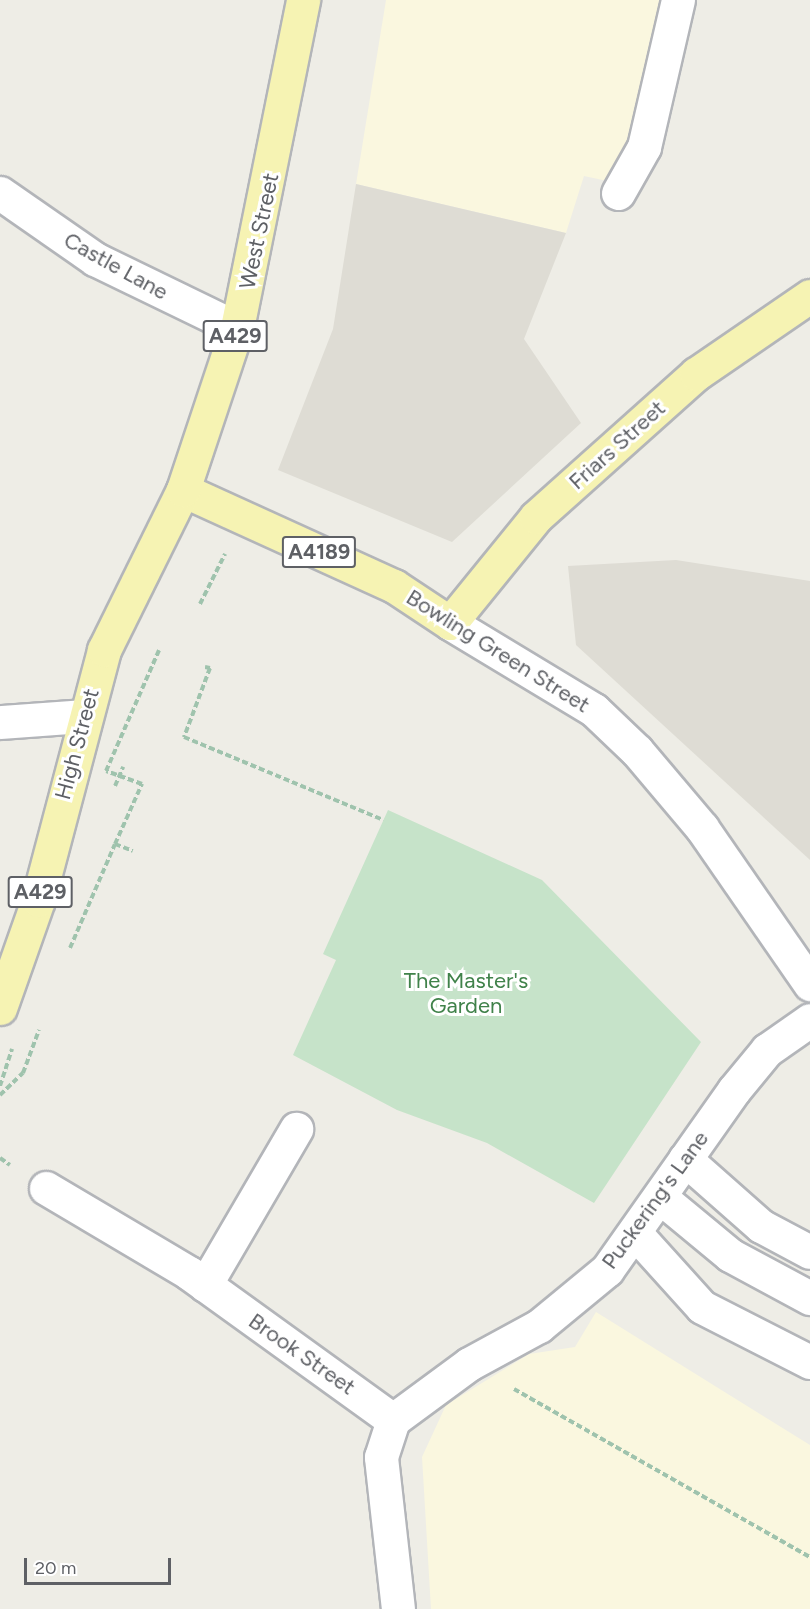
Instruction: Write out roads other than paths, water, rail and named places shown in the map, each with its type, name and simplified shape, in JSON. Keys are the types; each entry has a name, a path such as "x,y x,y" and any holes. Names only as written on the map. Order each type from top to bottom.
{"main road":[{"name":"West Street","path":"183,490 237,327 303,0"},
{"name":"Friars Street","path":"450,623 536,517 696,374 810,296"},
{"name":"Bowling Green Street","path":"183,490 394,586 450,623"},
{"name":"High Street","path":"0,1008 38,900 82,716 104,650 183,490"}],"street":[{"path":"618,193 644,147 678,0"},
{"name":"Castle Lane","path":"0,193 95,259 237,327"},
{"name":"Bowling Green Street","path":"450,623 594,710 637,751 702,828 810,984"},
{"path":"0,722 82,716"},
{"name":"Puckering's Lane","path":"393,1420 469,1364 539,1326 575,1299 636,1234 685,1159 767,1050 810,1020"},
{"path":"205,1285 296,1129"},
{"path":"685,1159 761,1226 810,1252"},
{"name":"Brook Street","path":"46,1188 205,1285 393,1420"},
{"path":"660,1197 730,1255 810,1298"},
{"path":"636,1234 702,1307 810,1362"},
{"path":"393,1420 381,1457 398,1609"}],"park label":[{"name":"The Master's Garden","path":"466,992"}]}
